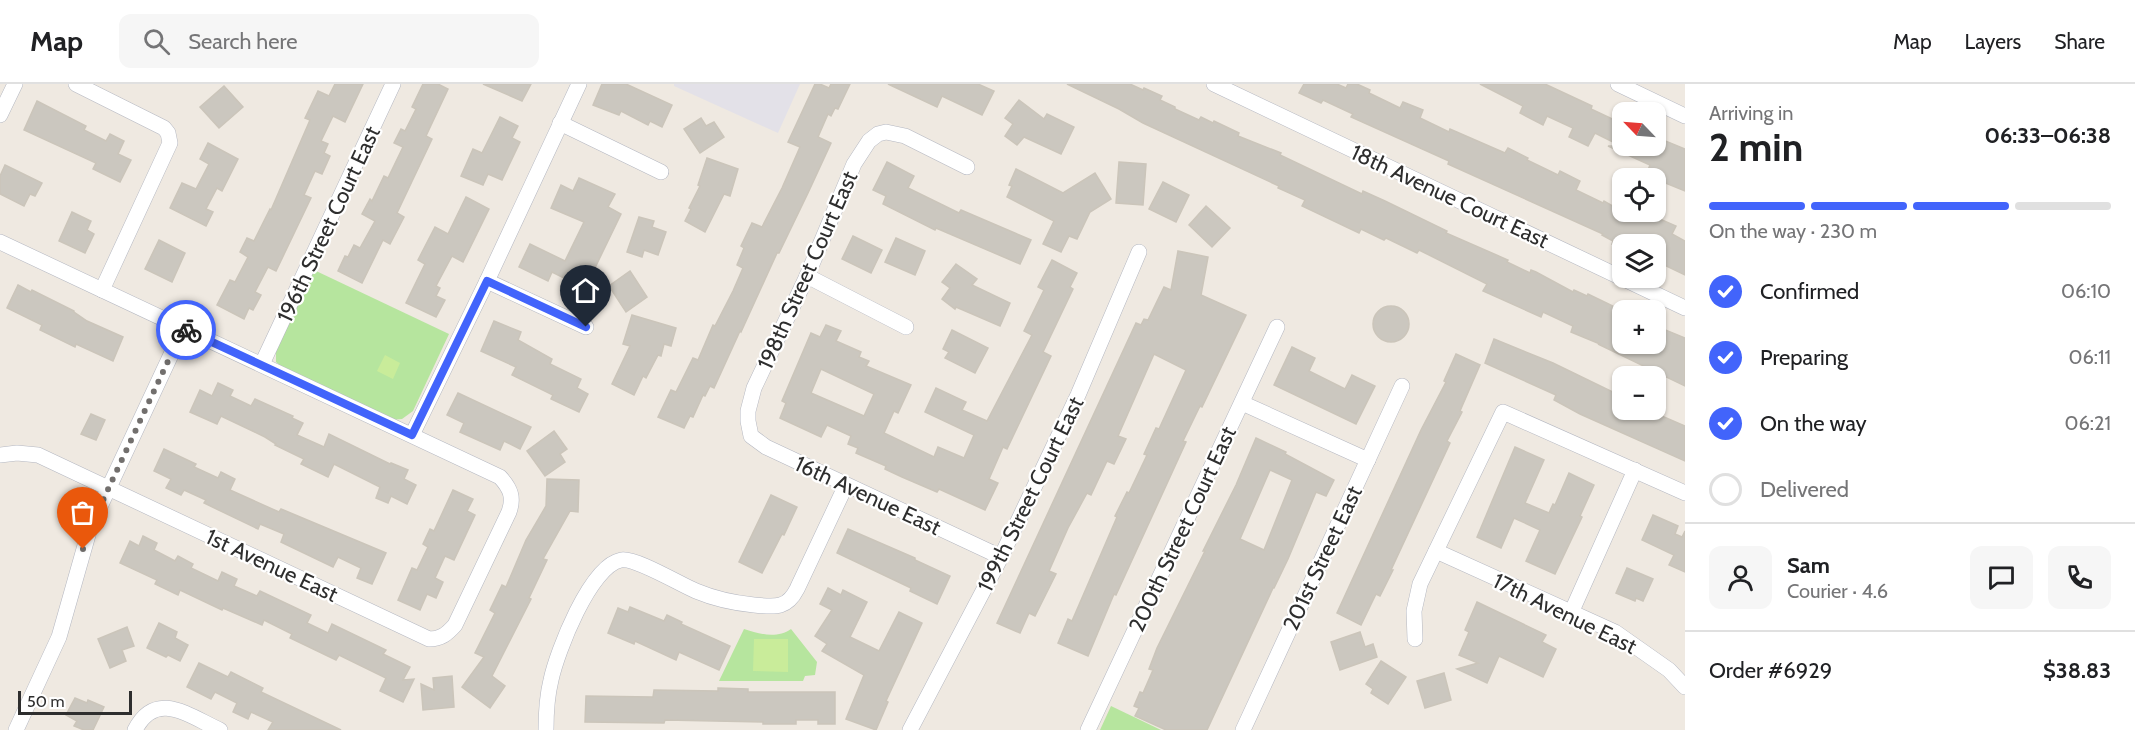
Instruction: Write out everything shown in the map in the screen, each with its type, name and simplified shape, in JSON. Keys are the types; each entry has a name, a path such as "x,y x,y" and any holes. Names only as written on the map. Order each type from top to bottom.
{"street":[{"path":"0,116 15,84"},
{"path":"76,84 164,128 168,133 170,143 102,290"},
{"name":"196th Street Court East","path":"262,364 393,84"},
{"path":"0,242 412,435 579,84"},
{"name":"18th Avenue Court East","path":"1215,84 1685,308"},
{"path":"1618,84 1685,116"},
{"path":"560,123 661,172"},
{"name":"198th Street Court East","path":"748,421 754,388 807,276 854,164 869,141 878,134 886,132 905,136 967,167"},
{"name":"199th Street Court East","path":"910,730 1000,557 1078,395 1139,252"},
{"path":"807,276 906,327"},
{"path":"487,281 586,327"},
{"name":"200th Street Court East","path":"1088,730 1277,327"},
{"path":"16,730 59,637 90,528 183,329"},
{"name":"201st Street East","path":"1243,730 1402,386"},
{"path":"1242,403 1368,460"},
{"path":"1414,639 1414,611 1420,584 1503,412 1685,493"},
{"name":"16th Avenue East","path":"748,421 751,436 757,442 1000,557"},
{"name":"1st Avenue East","path":"0,455 17,453 38,455 429,639 436,639 447,634 455,625 513,500 507,485 500,477 412,435"},
{"path":"1571,613 1635,470"},
{"path":"546,730 551,679 581,604 597,576 610,565 622,559 635,562 697,591 733,603 766,606 786,604 797,589 846,485"},
{"name":"17th Avenue East","path":"1436,551 1615,632 1669,670 1685,687"},
{"path":"135,730 142,718 156,708 166,706 220,730"}],"shaded area":[{"path":"674,84 800,84 778,133 674,86"}],"green space":[{"path":"314,270 449,334 413,411 402,419 389,420 284,369 276,362 276,351"},
{"path":"385,355 400,363 393,379 377,371"},
{"path":"744,629 774,635 791,629 817,662 815,675 805,676 803,681 719,681"},
{"path":"754,639 788,639 788,672 753,671"},
{"path":"1111,706 1161,730 1100,730"}],"building":[{"path":"335,84 363,84 345,122 333,116 321,141 328,144 324,153 330,156 322,174 315,171 304,195 311,198 276,271 268,267 255,292 261,295 253,310 249,308 244,319 217,305 230,280 235,282 248,257 240,252 247,238 254,241 271,210 310,120 305,118 318,91 329,96"},
{"path":"423,84 438,84 448,89 426,136 432,139 397,213 404,217 390,244 383,240 362,283 338,271 345,256 348,257 354,245 360,248 375,221 362,214 370,199 372,201 384,176 388,178 403,147 394,143 401,129 405,131 416,109 412,107"},
{"path":"483,84 531,84 522,101"},
{"path":"602,84 626,84 672,105 662,127 650,121 648,125 621,111 619,115 593,105"},
{"path":"815,84 829,88 831,84 850,84 838,109 835,108 831,116 828,114 818,137 831,143 808,193 777,253 714,388 710,386 705,396 703,395 693,417 690,416 684,428 658,417 671,390 676,392 693,358 698,360 713,325 715,326 733,291 743,268 737,265 744,248 741,246 752,223 762,227 782,188 800,147 788,142"},
{"path":"888,84 978,84 994,91 982,115 942,96 937,107"},
{"path":"1067,84 1130,84 1143,90 1144,88 1162,96 1160,100 1175,109 1199,120 1201,117 1213,123 1214,121 1239,133 1238,136 1281,153 1280,155 1362,194 1363,191 1385,201 1447,231 1446,233 1508,260 1507,262 1530,273 1531,270 1573,292 1574,290 1587,296 1588,294 1612,306 1612,351 1571,332 1573,326 1543,312 1541,317 1483,291 1487,284 1419,250 1417,253 1361,229 1359,233 1302,206 1305,200 1278,188 1279,186 1143,123"},
{"path":"1304,84 1337,84 1346,88 1348,84 1357,84 1370,90 1369,93 1400,108 1403,102 1423,110 1420,118 1449,132 1450,129 1505,153 1508,148 1558,175 1560,171 1580,181 1576,190 1612,206 1612,222 1666,222 1676,226 1672,234 1685,241 1685,275 1666,266 1666,234 1612,234 1612,240 1603,234 1448,164 1449,161 1351,117 1353,114 1323,100 1321,103 1299,93"},
{"path":"1480,84 1545,84 1592,106 1591,109 1612,119 1612,142 1595,133 1588,146 1569,137 1573,128 1547,116 1543,125 1520,113 1523,106"},
{"path":"224,86 243,107 219,128 200,107"},
{"path":"1019,100 1044,119 1047,114 1074,127 1061,154 1024,137 1017,145 1005,136 1013,124 1005,118"},
{"path":"37,101 86,126 84,130 106,141 110,134 124,141 118,154 131,160 120,182 93,169 96,163 24,130"},
{"path":"500,117 518,126 512,138 520,142 502,180 488,174 483,185 461,176 473,149 482,153"},
{"path":"701,118 706,126 714,122 724,137 700,153 684,129"},
{"path":"1666,141 1685,149 1685,191 1666,183 1666,168 1649,168 1650,165 1630,156 1666,156"},
{"path":"208,143 238,159 222,191 217,188 206,209 213,212 206,226 170,208 182,183 196,189 209,164 200,159"},
{"path":"707,158 738,169 730,196 724,194 705,232 685,221 700,186 698,185"},
{"path":"887,162 914,176 908,188 959,213 961,210 1031,240 1020,264 936,228 935,230 883,204 886,196 873,190"},
{"path":"1119,162 1146,164 1143,205 1116,203"},
{"path":"5,165 42,183 35,196 30,194 24,206 0,194 0,176"},
{"path":"1016,169 1063,193 1095,173 1111,199 1090,212 1077,239 1069,236 1061,252 1043,244 1054,221 1007,197"},
{"path":"579,178 615,194 608,207 621,214 592,274 581,268 574,283 552,272 548,281 519,267 530,244 565,261 584,222 551,208 561,185 573,191"},
{"path":"1163,182 1189,195 1176,222 1149,209"},
{"path":"466,197 489,209 463,262 452,256 436,286 440,288 436,296 445,300 436,317 406,303 425,264 418,260 435,227 448,234"},
{"path":"1206,206 1230,228 1212,247 1189,225"},
{"path":"72,212 91,221 87,230 94,234 85,253 59,241"},
{"path":"639,217 654,221 652,227 666,232 658,255 644,250 642,257 627,252"},
{"path":"853,236 882,250 871,273 842,259"},
{"path":"896,238 925,251 915,275 885,262"},
{"path":"159,240 185,253 172,282 145,269"},
{"path":"1178,251 1208,257 1201,295 1246,315 1183,441 1186,442 1116,595 1114,594 1088,656 1058,643 1068,619 1072,621 1117,517 1115,516 1127,492 1129,493 1147,455 1144,454 1156,428 1159,429 1186,370 1154,354 1118,436 1126,439 1114,464 1107,461 1091,495 1087,493 1068,528 1049,571 1056,574 1035,616 1029,613 1020,633 997,623 1136,323 1141,325 1144,319 1148,320 1164,287 1171,290"},
{"path":"1052,260 1077,273 1070,287 1073,289 1043,352 1051,356 1007,449 1003,447 989,479 998,483 985,510 939,489 937,492 885,469 886,466 856,453 858,448 848,444 851,436 827,425 821,437 780,418 786,403 782,401 811,333 820,337 826,325 841,331 836,341 861,352 859,357 869,361 866,366 911,385 898,413 894,411 884,433 934,457 938,447 964,458 974,435 925,412 936,388 966,402 962,410 987,421 1032,335 1024,331 1044,290 1038,287","holes":["821,369 874,394 864,416 811,393"]},
{"path":"956,264 977,279 972,285 1010,303 1000,326 956,307 955,309 942,299 950,288 942,282"},
{"path":"630,271 647,297 626,312 609,286"},
{"path":"18,285 123,337 113,361 76,344 75,347 40,330 42,325 7,308"},
{"path":"1391,306 1404,311 1409,324 1404,337 1391,342 1378,337 1373,324 1378,311"},
{"path":"632,315 676,328 671,346 664,344 661,356 658,355 646,378 643,376 634,395 612,384 630,346 623,344"},
{"path":"494,321 521,332 518,340 552,359 550,364 581,379 577,388 588,394 579,412 551,399 553,395 512,375 516,367 481,351"},
{"path":"952,330 988,348 975,373 945,358 949,352 943,349"},
{"path":"1666,330 1685,338 1685,386 1666,377 1666,366 1644,366 1619,354 1666,354"},
{"path":"1494,339 1553,363 1612,392 1612,420 1666,420 1666,418 1685,426 1685,461 1580,414 1554,400 1556,395 1485,363"},
{"path":"1292,347 1315,358 1309,371 1345,389 1352,375 1375,386 1356,424 1274,385"},
{"path":"1456,354 1480,365 1460,411 1462,412 1447,441 1450,443 1391,570 1393,570 1380,596 1376,594 1361,625 1337,613 1421,430 1446,382 1444,381"},
{"path":"218,383 233,390 230,396 251,406 255,399 293,416 292,418 303,423 297,435 324,447 329,434 390,464 408,470 404,479 416,485 407,504 391,496 388,503 376,498 380,487 334,464 328,477 301,464 304,459 221,416 217,424 190,412 200,390 212,396"},
{"path":"458,393 531,427 520,449 504,441 500,450 460,432 464,423 447,415"},
{"path":"91,414 105,420 96,440 81,434"},
{"path":"554,431 567,449 560,454 565,462 545,476 527,451"},
{"path":"1256,438 1286,452 1285,454 1334,480 1326,496 1316,492 1288,559 1207,730 1166,730 1135,716 1139,708 1134,706 1140,692 1143,693 1153,670 1149,669 1157,648 1236,485","holes":["1270,470 1292,480 1264,550 1240,539"]},
{"path":"1515,447 1544,460 1525,503 1549,513 1569,473 1594,485 1580,516 1582,517 1555,574 1526,561 1540,530 1514,518 1501,548 1477,537"},
{"path":"164,449 196,464 194,467 218,478 221,472 235,479 230,490 279,512 281,509 386,553 372,584 357,578 361,568 338,557 333,567 281,542 284,534 260,524 258,529 204,503 206,500 184,490 181,495 166,488 171,479 154,471"},
{"path":"547,479 579,480 578,512 570,511 543,559 547,560 529,598 531,599 492,676 505,686 490,708 462,687 484,657 475,653 495,613 490,610 502,585 506,587 526,540 546,506"},
{"path":"453,490 473,499 467,511 475,515 454,560 445,556 435,578 443,582 436,598 427,594 420,610 398,600 412,568 417,570 428,547 423,544 430,529 434,531"},
{"path":"771,495 797,507 762,573 739,562"},
{"path":"1653,515 1678,526 1675,534 1682,537 1685,531 1685,572 1669,565 1674,555 1642,540"},
{"path":"848,529 950,576 937,604 910,591 911,588 837,553"},
{"path":"143,536 157,543 154,550 175,561 178,556 193,564 191,568 218,581 222,572 237,579 234,586 257,596 260,591 311,615 307,623 328,633 332,624 386,650 383,654 410,667 403,680 414,679 403,702 380,691 386,678 339,655 336,660 290,638 292,634 264,620 262,625 223,608 222,610 180,590 178,595 155,584 157,580 120,563 130,541 139,546"},
{"path":"1627,568 1653,579 1643,601 1636,598 1635,601 1616,593"},
{"path":"828,588 841,595 843,590 867,602 850,637 879,651 899,612 922,623 886,701 888,702 876,730 846,719 864,675 822,651 827,644 815,636 832,610 820,604"},
{"path":"1477,602 1546,635 1542,642 1556,649 1543,677 1499,656 1487,683 1457,669 1478,663 1459,655 1469,632 1465,630"},
{"path":"630,607 664,621 667,615 682,622 681,624 730,646 719,670 679,652 676,660 635,641 634,644 608,633 618,608 628,612"},
{"path":"159,623 177,632 175,638 188,645 180,661 147,648"},
{"path":"127,627 134,646 122,650 126,661 110,668 98,639"},
{"path":"1360,632 1365,647 1373,644 1377,657 1340,670 1331,642"},
{"path":"1381,661 1406,677 1388,704 1371,693 1373,689 1366,684"},
{"path":"199,663 228,677 231,672 263,688 261,692 341,730 268,730 273,722 251,712 248,719 233,712 237,703 215,692 211,699 187,687"},
{"path":"1444,673 1451,700 1425,708 1417,681"},
{"path":"452,676 454,707 423,710 421,684 434,690 433,678"},
{"path":"718,688 748,689 748,692 835,692 835,724 818,724 818,720 796,720 796,724 665,720 664,723 585,722 586,696 653,697 654,690 718,691"},
{"path":"75,698 87,703 88,700 104,707 93,730 84,730 74,726 77,721 66,715"}],"way so far":[{"path":"83,549 90,528 183,329 186,330"}],"route":[{"path":"186,330 412,435 487,281 586,327"}]}
